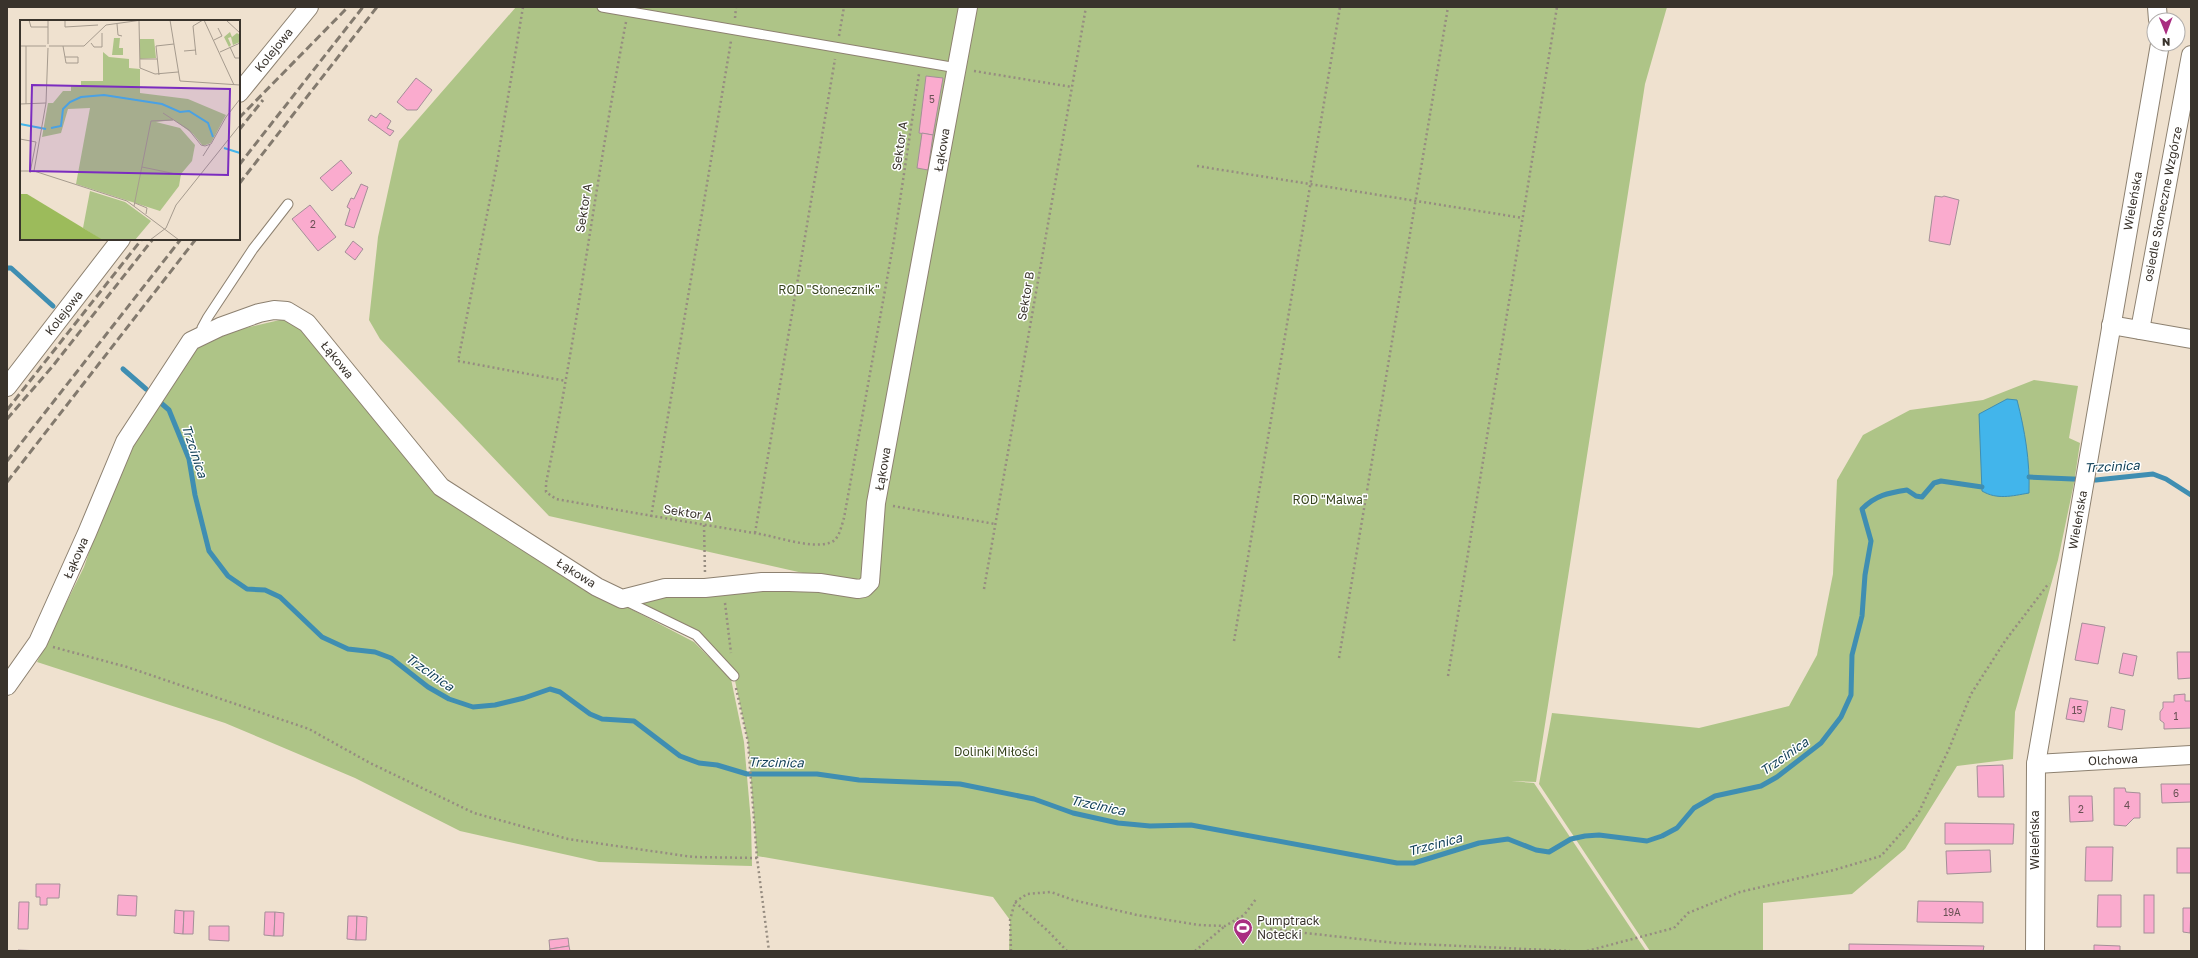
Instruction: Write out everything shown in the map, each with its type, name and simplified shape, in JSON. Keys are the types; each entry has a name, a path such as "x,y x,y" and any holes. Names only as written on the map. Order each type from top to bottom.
{"street":[{"name":"Kolejowa","path":"240,93 309,7"},
{"name":"Łąkowa","path":"7,686 38,642 88,532 125,442 191,341 202,334 259,313 274,310 287,312 307,323 441,487 597,587 622,599 665,588 705,588 762,582 820,583 858,589 864,588 870,582 876,503 968,7"},
{"name":"Wieleńska","path":"2035,951 2036,764 2159,52"},
{"name":"osiedle Słoneczne Wzgórze","path":"2140,330 2191,55"},
{"name":"Kolejowa","path":"7,387 120,240"},
{"path":"2112,325 2191,339"},
{"name":"Olchowa","path":"2036,764 2191,755"}],"lane":[{"path":"602,7 957,68"},
{"path":"202,334 202,328 208,317 253,249 288,204"},
{"path":"622,599 696,635 734,676"}],"path":[{"path":"523,7 496,170 458,361 566,381"},
{"path":"651,517 736,7"},
{"path":"756,533 844,7"},
{"name":"Sektor B","path":"984,588 1086,7"},
{"path":"1234,641 1340,7"},
{"path":"1339,658 1448,7"},
{"path":"1448,676 1557,7"},
{"name":"Sektor A","path":"628,11 611,98 566,381 546,483 546,492 556,499 651,517 756,533 818,545 831,543 838,536 844,518 894,240 921,62"},
{"path":"957,68 1072,87"},
{"path":"1197,166 1523,218"},
{"path":"910,510 995,524"},
{"path":"704,525 705,588"},
{"path":"1587,951 1674,928 1688,913 1740,892 1834,870 1881,856 1918,814 1949,749 1971,694 2005,641 2051,581"},
{"path":"723,586 734,676 748,742 757,858 769,951"},
{"path":"38,642 127,668 309,729 370,763 474,813 568,840 693,857 757,858"},
{"path":"1011,951 1010,920 1015,902 1027,894 1051,892 1073,900 1137,915 1199,925 1225,926"},
{"path":"1195,951 1225,926 1244,915 1256,899"},
{"path":"1015,902 1048,930 1067,951"},
{"path":"1270,928 1395,943 1570,951"}],"green space":[{"path":"516,7 1667,7 1645,84 1536,782 1511,781 1534,783 1646,951 1009,951 1010,920 993,897 757,856 748,742 734,676 696,635 622,599 665,588 865,587 549,516 380,339 369,320 378,237 399,141"},
{"path":"284,319 310,331 398,446 604,595 694,642 731,679 744,742 751,822 752,866 599,862 460,831 355,778 225,723 37,662 84,567 109,493 149,415 196,347 237,330"},
{"path":"2034,380 2078,386 2069,438 2080,443 2074,483 2058,560 2015,712 2013,759 1957,766 1905,849 1852,894 1763,903 1763,951 1650,951 1539,784 1552,713 1699,728 1789,706 1817,655 1833,574 1837,480 1863,435 1910,410 1983,400"}],"water":[{"path":"2007,399 2017,400 2020,412 2028,458 2029,493 2011,496 1993,496 1982,491 1979,414"}],"building":[{"path":"926,76 943,78 933,135 919,133"},
{"path":"416,78 432,90 417,110 407,110 397,102"},
{"path":"380,113 391,121 387,128 394,131 390,136 368,120 371,115 376,118"},
{"path":"922,133 933,135 928,170 917,168"},
{"path":"341,160 352,173 332,191 320,178"},
{"path":"361,184 368,187 354,228 345,225 350,209 347,207 351,198 354,199"},
{"path":"1935,196 1944,196 1959,200 1950,245 1929,241"},
{"path":"310,205 336,237 318,251 292,219"},
{"path":"353,241 363,249 355,260 345,252"},
{"path":"2082,623 2105,627 2098,664 2075,660"},
{"path":"2177,652 2191,652 2191,678 2178,679"},
{"path":"2123,653 2137,656 2133,676 2119,673"},
{"path":"2185,694 2185,701 2191,701 2191,728 2164,729 2164,723 2160,720 2160,712 2163,708 2163,702 2174,702 2174,695"},
{"path":"2070,698 2088,701 2084,722 2066,719"},
{"path":"2111,707 2125,710 2122,730 2108,727"},
{"path":"2003,765 2004,797 1978,797 1977,766"},
{"path":"2161,784 2191,784 2191,802 2162,803"},
{"path":"2114,788 2125,788 2126,792 2140,793 2140,818 2134,818 2126,826 2114,825"},
{"path":"2069,796 2092,796 2093,821 2070,822"},
{"path":"1945,823 2014,824 2013,844 1945,844"},
{"path":"2086,847 2113,847 2112,881 2085,881"},
{"path":"2177,848 2191,848 2191,873 2177,873"},
{"path":"1990,850 1991,872 1947,874 1946,851"},
{"path":"36,884 60,884 59,898 47,898 47,905 40,905 40,897 36,897"},
{"path":"118,895 137,896 136,916 117,915"},
{"path":"2098,895 2121,895 2121,927 2097,927"},
{"path":"2144,895 2154,895 2154,933 2144,933"},
{"path":"1918,901 1983,902 1983,923 1917,922"},
{"path":"19,902 29,902 28,929 18,929"},
{"path":"2183,908 2191,908 2190,933 2183,932"},
{"path":"175,910 184,911 183,934 174,933"},
{"path":"184,911 194,911 193,934 183,934"},
{"path":"265,912 275,912 274,936 264,935"},
{"path":"275,912 284,913 283,936 274,936"},
{"path":"348,916 357,916 356,940 347,939"},
{"path":"357,916 367,917 366,940 356,940"},
{"path":"209,926 229,926 229,941 209,940"},
{"path":"568,938 569,946 550,949 550,951 549,940"},
{"path":"1849,944 1984,946 1983,951 1849,951"},
{"path":"2094,945 2120,946 2120,951 2094,951"},
{"path":"569,946 570,951 550,951 550,949"},
{"path":"18,950 42,951 18,951"}],"waterway":[{"name":"Trzcinica","path":"7,268 11,268 53,306"},
{"name":"Trzcinica","path":"123,369 146,389"},
{"name":"Trzcinica","path":"161,403 169,410 189,459 195,495 209,551 228,576 247,589 265,590 280,597 322,637 348,649 375,652 391,658 428,687 449,699 473,707 495,705 524,698 550,689 560,692 590,714 602,719 634,721 680,756 699,763 717,765 747,774 817,774 859,780 960,784 1034,799 1073,813 1118,823 1150,826 1191,825 1397,863 1414,863 1479,843 1508,839 1536,850 1549,852 1571,839 1585,836 1599,835 1647,841 1662,836 1677,828 1694,808 1715,796 1761,786 1777,777 1821,743 1841,717 1851,695 1852,655 1862,616 1865,575 1871,541 1862,509 1877,498 1894,492 1907,490 1916,496 1922,497 1934,483 1941,481 1982,487"},
{"name":"Trzcinica","path":"2029,477 2096,480 2153,474 2166,479 2191,495"}],"railway":[{"path":"240,117 348,7"},
{"path":"240,164 363,7"},
{"path":"240,183 377,7"},
{"path":"240,129 263,100"},
{"path":"7,410 141,240"},
{"path":"7,419 52,367 152,240"},
{"path":"7,461 180,240"},
{"path":"7,482 195,240"}],"place":[{"name":"Pumptrack Notecki","path":"1243,945"}],"park label":[{"name":"ROD \"Słonecznik\"","path":"829,290"},
{"name":"ROD \"Malwa\"","path":"1330,500"},
{"name":"Dolinki Miłości","path":"996,752"}]}
